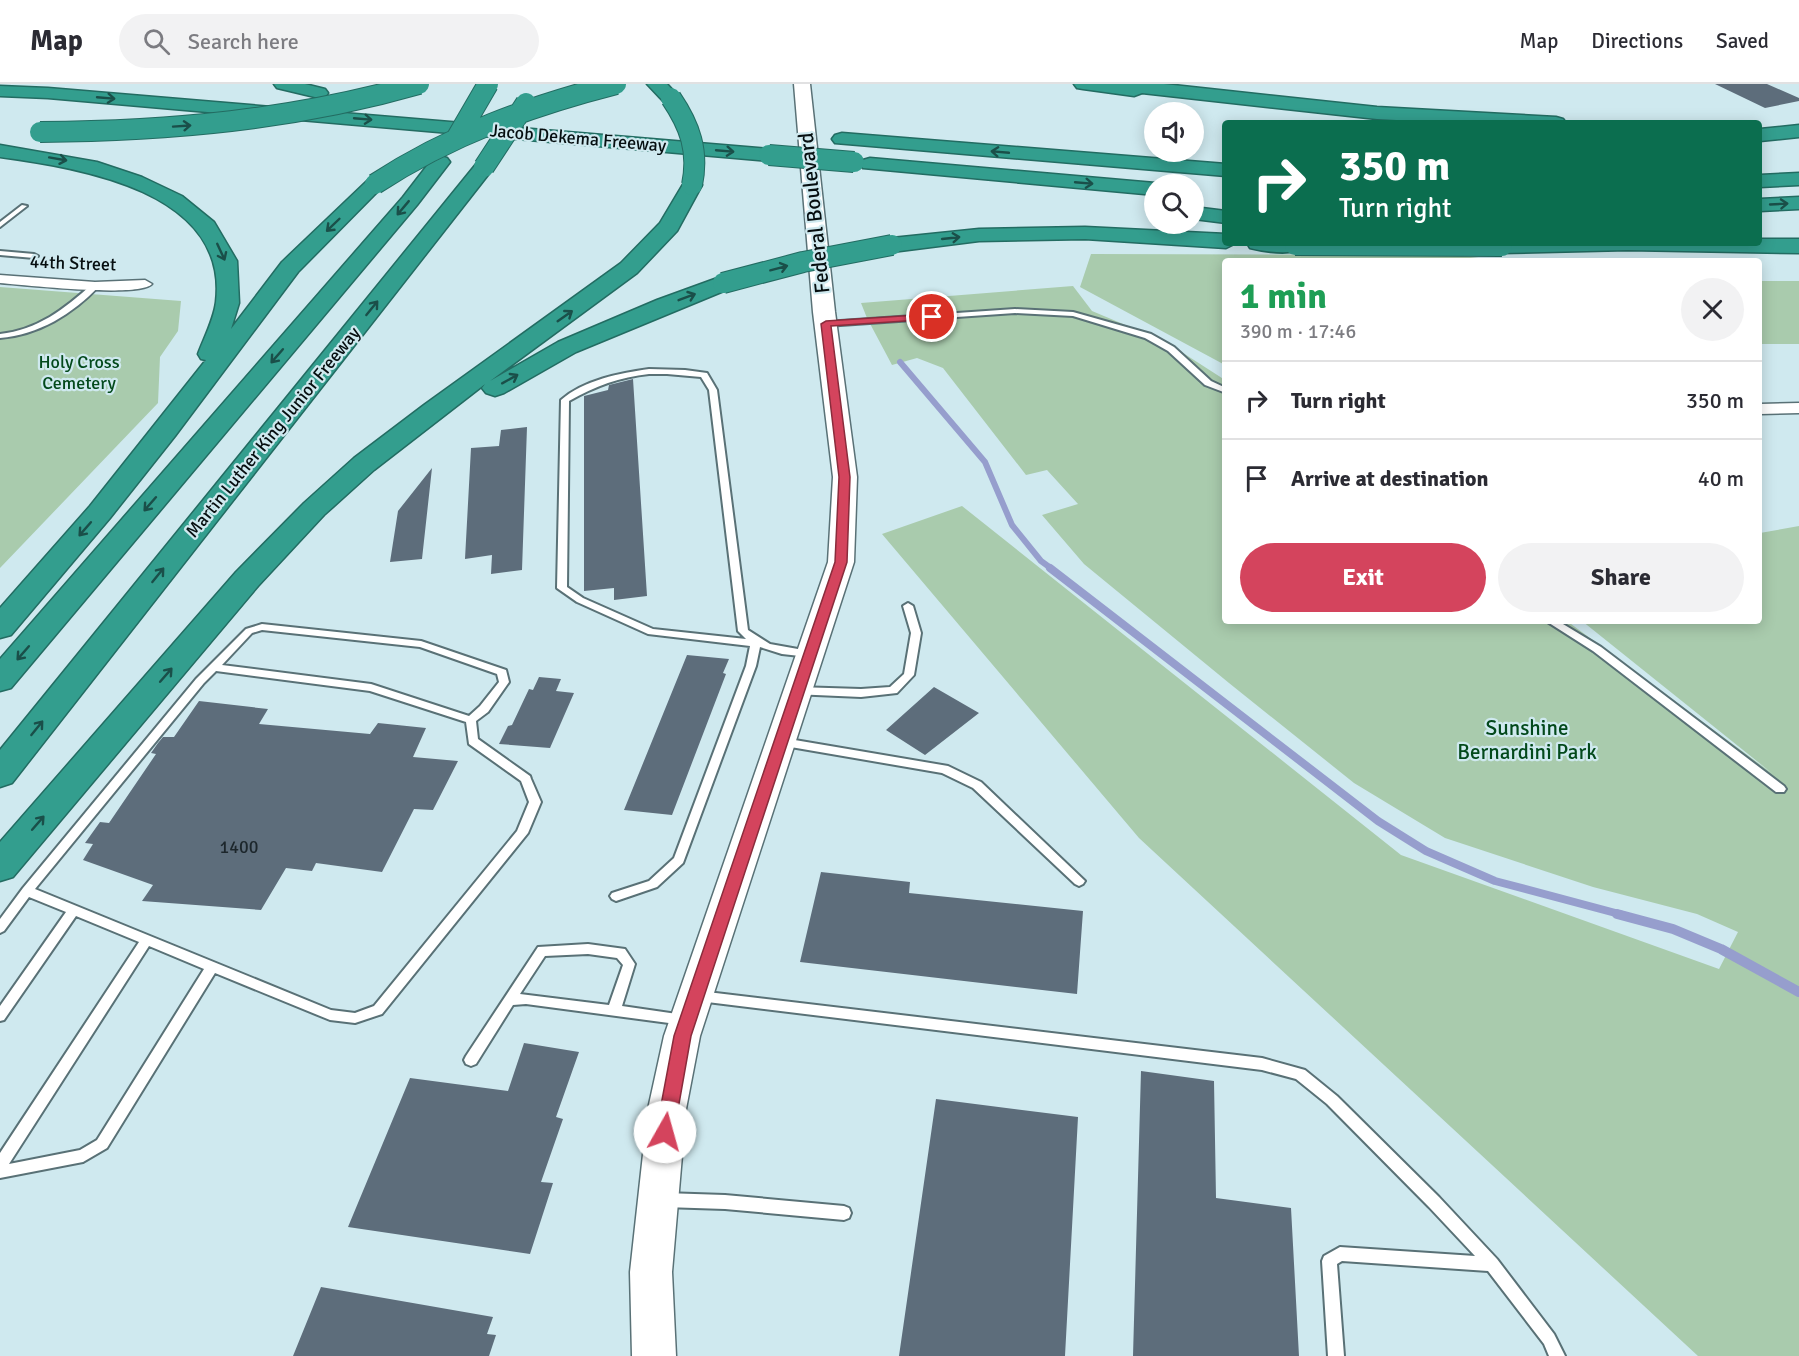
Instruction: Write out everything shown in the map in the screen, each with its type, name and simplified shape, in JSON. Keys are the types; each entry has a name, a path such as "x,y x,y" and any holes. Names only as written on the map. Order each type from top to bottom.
{"highway":[{"path":"283,84 319,93"},
{"path":"30,132 173,127 264,118 347,103 419,84"},
{"path":"0,680 402,210 440,162 489,84"},
{"name":"Martin Luther King Junior Freeway","path":"0,774 484,167 515,124 536,84"},
{"path":"0,628 136,468 290,267 375,184 414,158 489,123 554,100 616,84"},
{"path":"0,867 247,579 314,509 364,464 433,410 601,291 643,256 669,226 692,185 696,159 695,145 691,129 671,98 656,84"},
{"path":"1083,84 1354,120"},
{"path":"1114,84 1377,113 1502,120"},
{"path":"264,89 423,104"},
{"name":"Jacob Dekema Freeway","path":"0,92 48,93 1144,188"},
{"name":"Jacob Dekema Freeway","path":"457,107 572,117"},
{"name":"Jacob Dekema Freeway","path":"664,124 710,128"},
{"path":"1762,129 1799,131"},
{"path":"1762,135 1799,131"},
{"path":"789,134 1222,170"},
{"path":"1762,147 1799,147"},
{"path":"0,151 49,157 101,168 154,188 196,217 207,228 224,255 231,291 226,316 211,352 136,468"},
{"path":"1041,155 1222,164"},
{"path":"879,165 941,180 1144,207"},
{"path":"1762,181 1799,179"},
{"path":"1762,205 1799,203"},
{"path":"1204,214 1222,216"},
{"path":"247,579 330,510 470,401 567,347 723,283 803,262 892,244 979,235 1085,233 1222,241"},
{"path":"1762,236 1799,233"},
{"path":"1762,245 1799,246"},
{"path":"1463,246 1572,258"},
{"path":"1762,262 1799,261"}],"main road":[{"name":"Federal Boulevard","path":"654,1356 651,1272 667,1109 691,1008 841,562 845,477 826,324 802,84"}],"street":[{"name":"44th Street","path":"0,279 95,286 145,284"},
{"path":"1762,410 1799,408"}],"lane":[{"path":"0,225 24,206"},
{"path":"0,253 34,256"},
{"path":"0,336 40,326 65,312 95,286"},
{"path":"826,324 1015,311 1073,314 1148,336 1172,349 1208,383 1222,389"},
{"path":"756,643 743,631 713,390 704,375 675,369 613,376 584,388 565,400 562,588 580,600 651,632 756,643 774,650 810,654"},
{"path":"797,691 861,693 893,690 909,675 916,633 908,606"},
{"path":"1556,624 1597,649 1780,789"},
{"path":"0,928 27,891 214,667 249,631 262,627 421,644 502,672 504,682 484,709 471,720"},
{"path":"616,896 653,884 679,860 751,666 756,643"},
{"path":"214,667 372,688 471,720"},
{"path":"27,891 330,1015 356,1018 378,1010 522,833 535,802 526,779 473,741 471,720"},
{"path":"780,742 944,769 977,785 1079,881"},
{"path":"0,1016 74,910"},
{"path":"0,1166 147,940"},
{"path":"471,1060 542,951 588,949 621,953 629,964 614,1010"},
{"path":"0,1172 83,1156 102,1144 212,967"},
{"path":"509,1000 526,999 614,1010 691,1008 1262,1064 1300,1074 1347,1116 1492,1264 1550,1340 1557,1356"},
{"path":"658,1200 725,1202 844,1213"},
{"path":"1336,1356 1329,1261 1340,1254 1492,1264"}],"green space":[{"path":"1091,254 1454,255 1478,258 1222,258 1222,363 1080,287"},
{"path":"1762,281 1799,281 1799,344 1762,344"},
{"name":"Sunshine Bernardini Park","path":"1073,286 1092,311 1166,342 1222,378 1222,624 1571,624 1773,774 1586,624 1762,624 1762,533 1799,526 1799,1356 1698,1356 1139,838 882,534 962,506 1401,855 1719,969 1738,932 1697,914 1593,887 1445,838 1354,783 1084,564 1042,515 1078,504 1047,470 1026,475 943,368 917,358 892,365 861,303"},
{"name":"Holy Cross Cemetery","path":"0,287 181,301 178,331 160,357 158,403 0,568"}],"building":[{"path":"1715,84 1767,84 1799,98 1799,101 1765,108"},
{"path":"633,379 647,596 614,600 614,588 584,591 584,396 608,390 609,385"},
{"path":"527,427 522,570 491,574 492,555 465,559 471,448 499,446 501,430"},
{"path":"432,468 422,559 390,562 398,511"},
{"path":"687,655 729,659 723,673 726,674 672,815 624,810"},
{"path":"539,677 561,679 556,691 574,693 550,748 499,744 508,726 512,725 529,689 533,690"},
{"path":"934,687 979,713 925,755 886,730"},
{"path":"199,701 268,709 259,724 370,734 378,723 426,728 413,757 458,761 433,810 414,809 382,872 316,863 312,871 286,868 261,910 142,901 153,885 83,860 93,844 85,843 100,822 109,823 156,754 151,753 158,743 163,737 174,737"},
{"path":"821,872 910,882 909,893 1083,911 1077,994 800,962"},
{"path":"524,1043 579,1052 556,1117 563,1119 541,1182 553,1183 530,1254 348,1227 410,1078 508,1091"},
{"path":"1141,1071 1214,1081 1216,1198 1291,1208 1299,1356 1133,1356"},
{"path":"936,1099 1078,1117 1065,1356 899,1356"},
{"path":"321,1287 493,1317 487,1334 496,1335 489,1356 293,1356"}],"waterway":[{"path":"900,362 985,462 1012,525 1041,561 1052,569"},
{"path":"1050,568 1378,821 1426,851 1495,881 1623,915"},
{"path":"1617,914 1673,929 1721,949 1799,992"}],"route":[{"path":"665,1132 667,1109 682,1036 841,562 845,477 826,324 932,317"}]}
